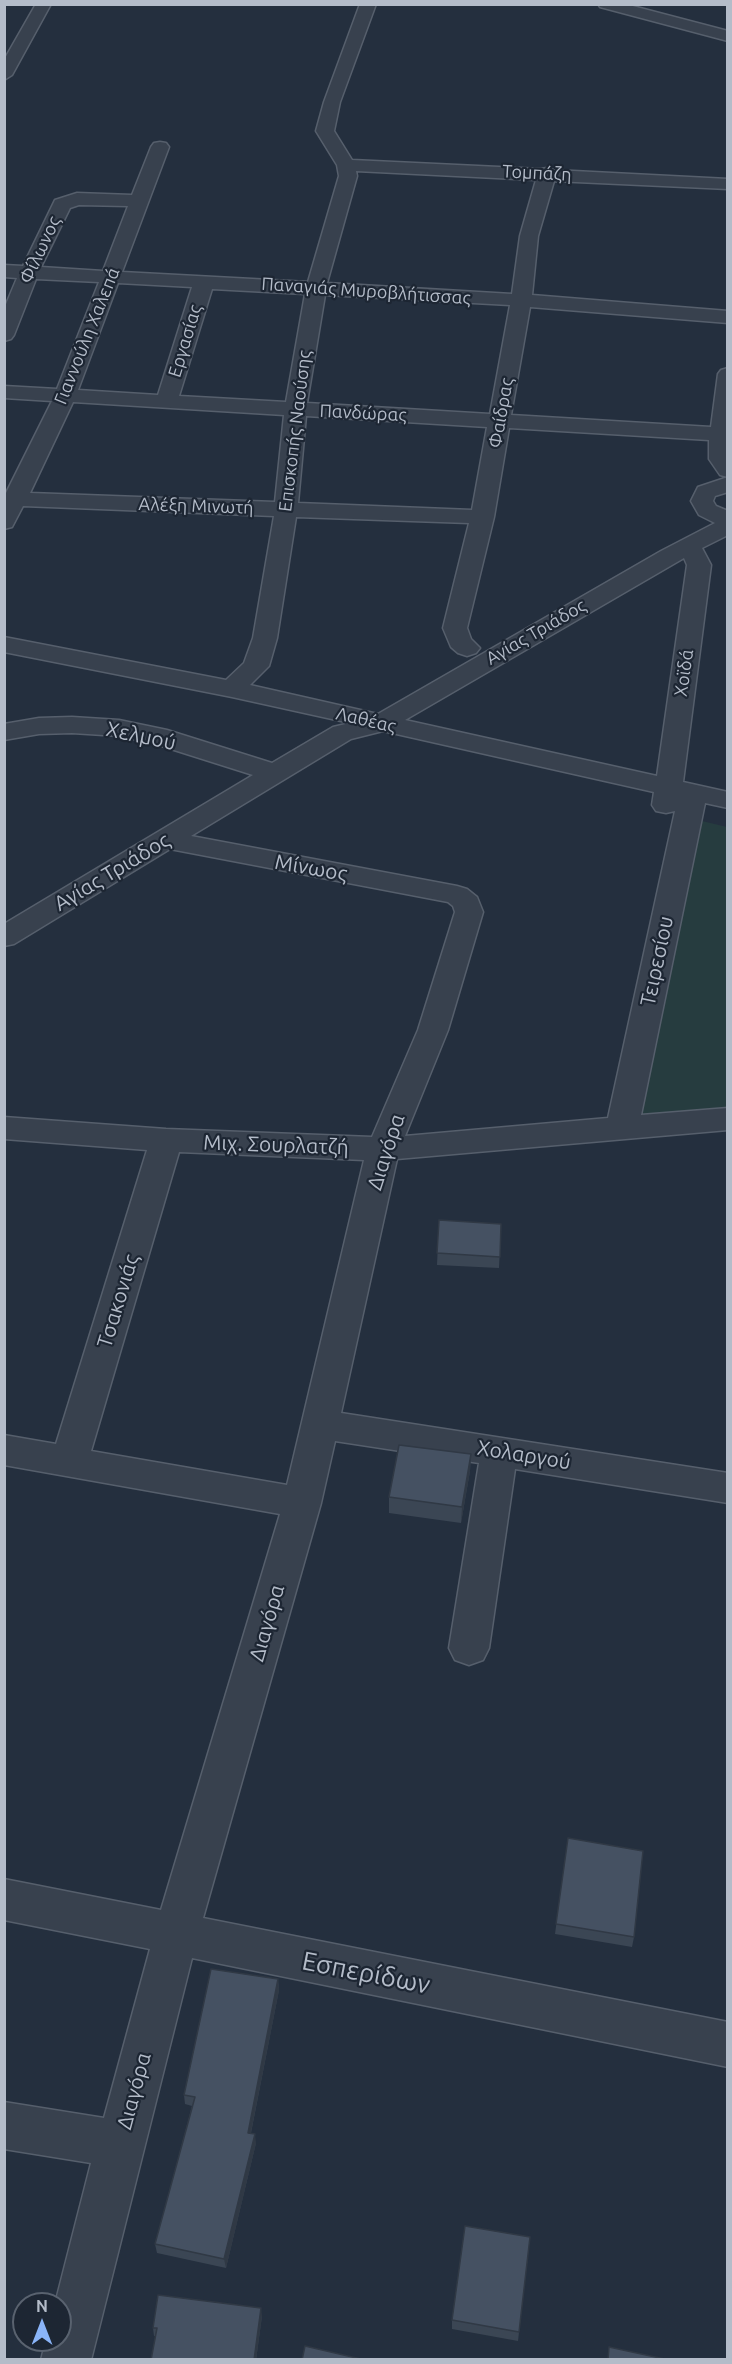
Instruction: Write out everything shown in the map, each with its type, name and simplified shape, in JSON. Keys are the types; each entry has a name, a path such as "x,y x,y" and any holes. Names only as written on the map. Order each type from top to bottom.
{"street":[{"path":"4,75 44,4"},
{"path":"346,165 325,131 332,102 368,4"},
{"path":"605,4 728,36"},
{"name":"Γιαννούλη Χαλεπά","path":"4,522 65,396 160,147"},
{"name":"Τομπάζη","path":"346,165 547,173 728,184"},
{"name":"Επισκοπής Ναούσης","path":"232,689 256,666 265,638 286,510 295,409 316,288 348,176 346,165"},
{"name":"Φαίδρας","path":"467,648 460,642 455,628 482,517 521,300 530,236 547,173"},
{"name":"Φίλωνος","path":"4,335 29,273 62,204 77,199 138,201"},
{"name":"Παναγιάς Μυροβλήτισσας","path":"4,271 521,300 728,317"},
{"name":"Εργασίας","path":"167,401 204,281"},
{"path":"714,507 704,477 723,436 728,375"},
{"name":"Πανδώρας","path":"4,392 723,436"},
{"name":"Αγίας Τριάδος","path":"4,937 275,773 467,648 714,507 728,484"},
{"name":"Αλέξη Μινωτή","path":"16,499 482,517"},
{"name":"Αγίας Τριάδος","path":"381,723 728,525"},
{"name":"Χοϊδά","path":"679,799 699,565 693,552 686,547"},
{"name":"Λαθέας","path":"4,644 232,689 348,725 381,723 679,799 728,818"},
{"name":"Λαθέας","path":"4,664 348,725 679,799 728,800"},
{"name":"Χελμού","path":"4,732 61,726 119,728 158,736 275,773"},
{"name":"Τειρεσίου","path":"622,1129 679,799"},
{"name":"Μίνωος","path":"166,840 457,895"},
{"name":"Διαγόρα","path":"66,2360 120,2144 176,1935 302,1503 383,1149 433,1030 469,912 467,903 457,895"},
{"name":"Μιχ. Σουρλατζή","path":"4,1128 166,1140 383,1149 728,1119"},
{"name":"Τσακονιάς","path":"69,1461 166,1140"},
{"name":"Χολαργού","path":"321,1424 728,1488"},
{"path":"4,1450 302,1503"},
{"path":"469,1648 499,1451"},
{"name":"Εσπερίδων","path":"4,1899 728,2045"},
{"path":"4,2125 120,2144"}],"green space":[{"path":"698,820 727,827 727,1108 639,1115"}],"building":[{"path":"439,1220 501,1224 500,1257 437,1253"},
{"path":"399,1445 471,1454 462,1507 389,1497"},
{"path":"568,1838 643,1851 634,1937 556,1924"},
{"path":"211,1969 278,1979 248,2133 255,2134 224,2259 155,2244 195,2097 184,2095"},
{"path":"465,2226 530,2237 519,2332 452,2320"},
{"path":"158,2295 261,2308 254,2360 151,2360 157,2328 153,2328"},
{"path":"305,2346 365,2360 302,2360"},
{"path":"609,2347 669,2360 608,2360"}]}
